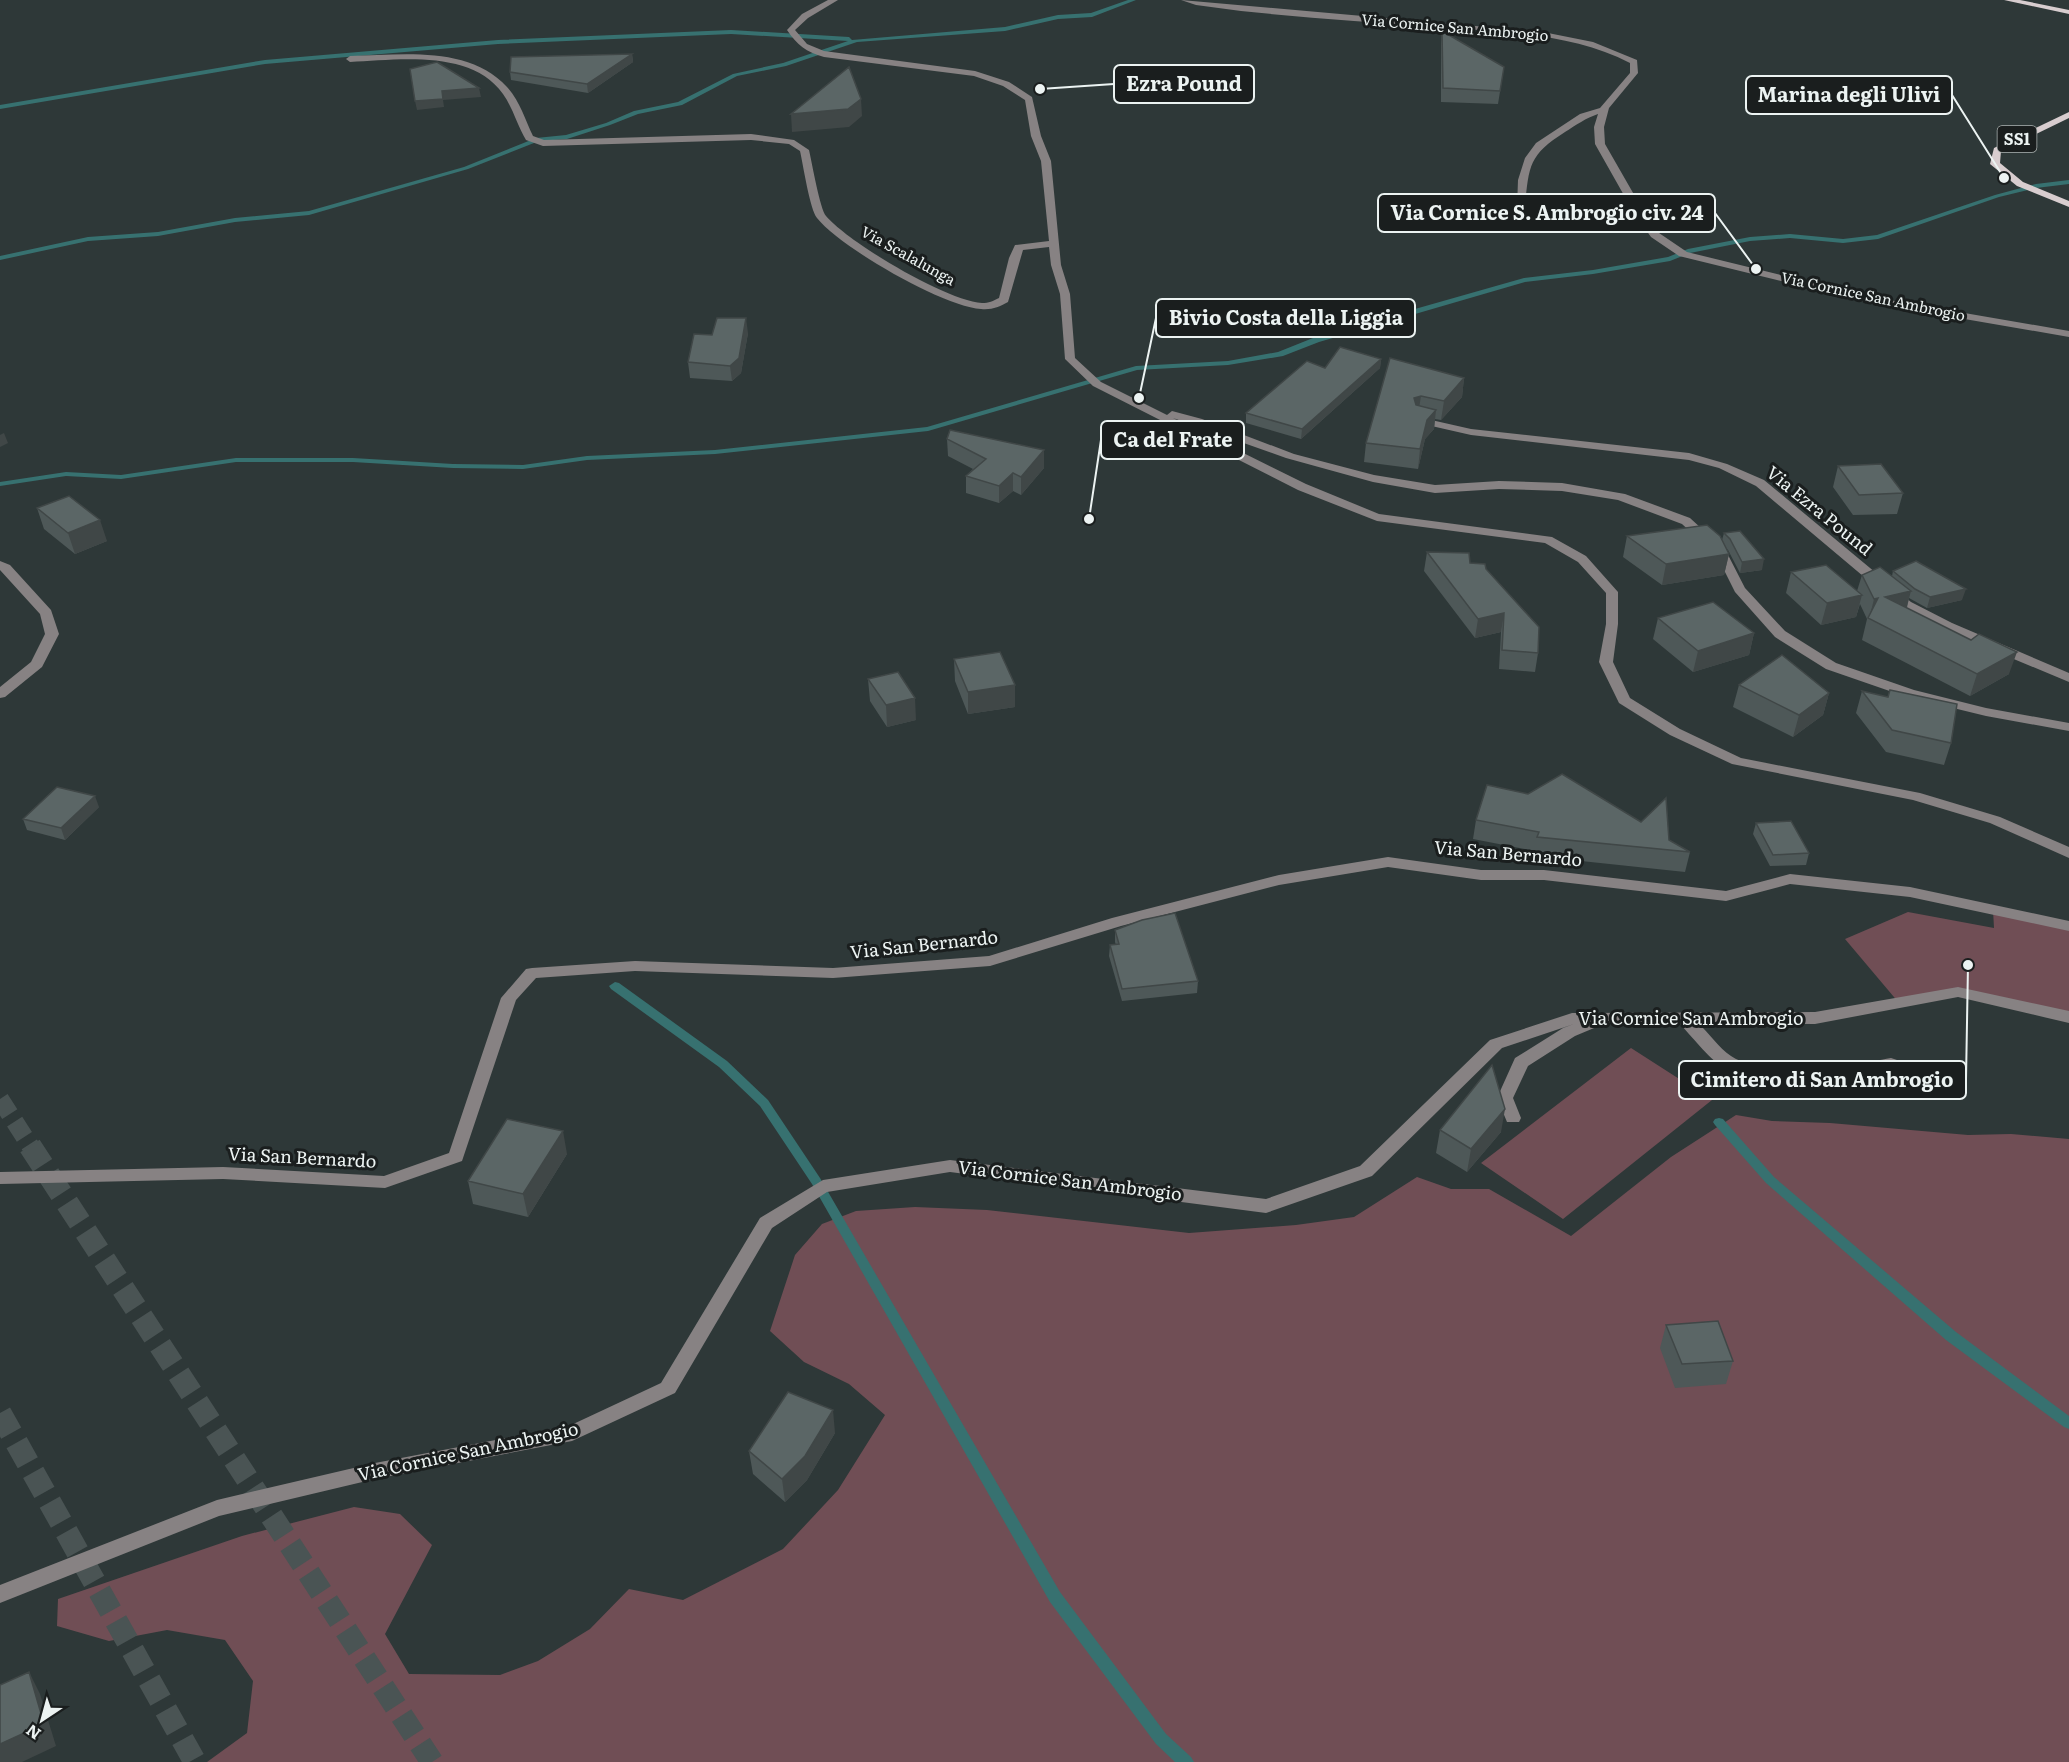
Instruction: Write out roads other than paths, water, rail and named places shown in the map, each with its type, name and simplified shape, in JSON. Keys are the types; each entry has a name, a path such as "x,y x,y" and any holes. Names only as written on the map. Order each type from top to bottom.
{"main road":[{"path":"2008,0 2069,12"},
{"name":"SS1","path":"2069,115 1997,150 1995,164 2008,178 2034,194 2069,204"}],"street":[{"path":"834,0 805,15 791,30 806,50 975,74 1006,84 1029,99 1036,136 1046,161 1056,265 1065,294 1070,359 1097,384 1302,487 1377,518 1548,540 1582,559 1612,592 1612,624 1606,662 1624,700 1675,732 1737,761 1915,796 1995,820 2069,853"},
{"name":"Via Cornice San Ambrogio","path":"1185,0 1208,6 1291,14 1480,27 1556,37 1618,52 1634,62 1634,73 1604,110 1599,127 1600,144 1639,213 1655,235 1683,254 1866,299 2069,334"},
{"name":"Via Scalalunga","path":"350,59 437,57 483,71 504,89 528,138 543,143 751,137 791,142 804,150 820,216 854,245 887,265 944,295 979,306 992,306 1004,300 1014,254 1019,247 1054,243"},
{"path":"1520,206 1523,180 1530,159 1539,145 1583,116 1604,110"},
{"path":"1137,404 1198,421 1290,456 1373,478 1435,489 1499,485 1562,487 1621,497 1686,521 1722,554 1739,589 1780,634 1831,666 1909,693 1986,712 2069,727"},
{"name":"Via Ezra Pound","path":"1418,420 1471,432 1689,457 1723,466 1760,483 1906,605 1947,626 2069,678"},
{"path":"0,565 6,568 46,613 52,634 37,664 0,694"},
{"name":"Via San Bernardo","path":"0,1178 223,1173 385,1182 456,1157 509,998 532,973 635,966 833,973 990,961 1117,922 1279,880 1388,862 1481,875 1544,875 1726,896 1790,879 1910,892 2069,926"},
{"name":"Via Cornice San Ambrogio","path":"0,1594 218,1508 375,1471 572,1433 668,1388 766,1223 823,1186 950,1166 1266,1206 1366,1171 1496,1044 1578,1017 1815,1018 1958,992 2069,1017"},
{"path":"1513,1118 1505,1098 1521,1062 1569,1032 1610,1017"},
{"path":"1683,1017 1726,1061 1764,1073 1843,1073 1891,1064"}],"waterway":[{"path":"0,258 88,239 158,234 235,220 309,213 466,168 538,139 567,137 636,112 680,104 735,75 784,65 856,40 1005,29 1058,17 1092,15 1133,0"},
{"path":"0,107 265,62 498,42 731,32 849,39"},
{"path":"0,484 66,474 121,477 236,460 353,460 453,466 523,467 587,458 715,452 928,429 1136,368 1228,363 1280,354 1316,340 1524,280 1593,272 1670,259 1688,251 1750,239 1790,236 1843,241 1878,237 1997,196 2036,186 2069,182"},
{"path":"615,986 723,1064 764,1103 816,1181 1055,1597 1161,1739 1186,1762"},
{"path":"1719,1122 1770,1180 1951,1336 2069,1423"}],"tunnel":[{"path":"0,1099 31,1147"},
{"path":"30,1146 432,1762"},
{"path":"0,1413 195,1762"}],"place":[{"name":"Ezra Pound","path":"1040,89"},
{"name":"Marina degli Ulivi","path":"2004,178"},
{"name":"Via Cornice S. Ambrogio civ. 24","path":"1756,269"},
{"name":"Bivio Costa della Liggia","path":"1139,398"},
{"name":"Ca del Frate","path":"1089,519"},
{"name":"Cimitero di San Ambrogio","path":"1968,965"}]}
